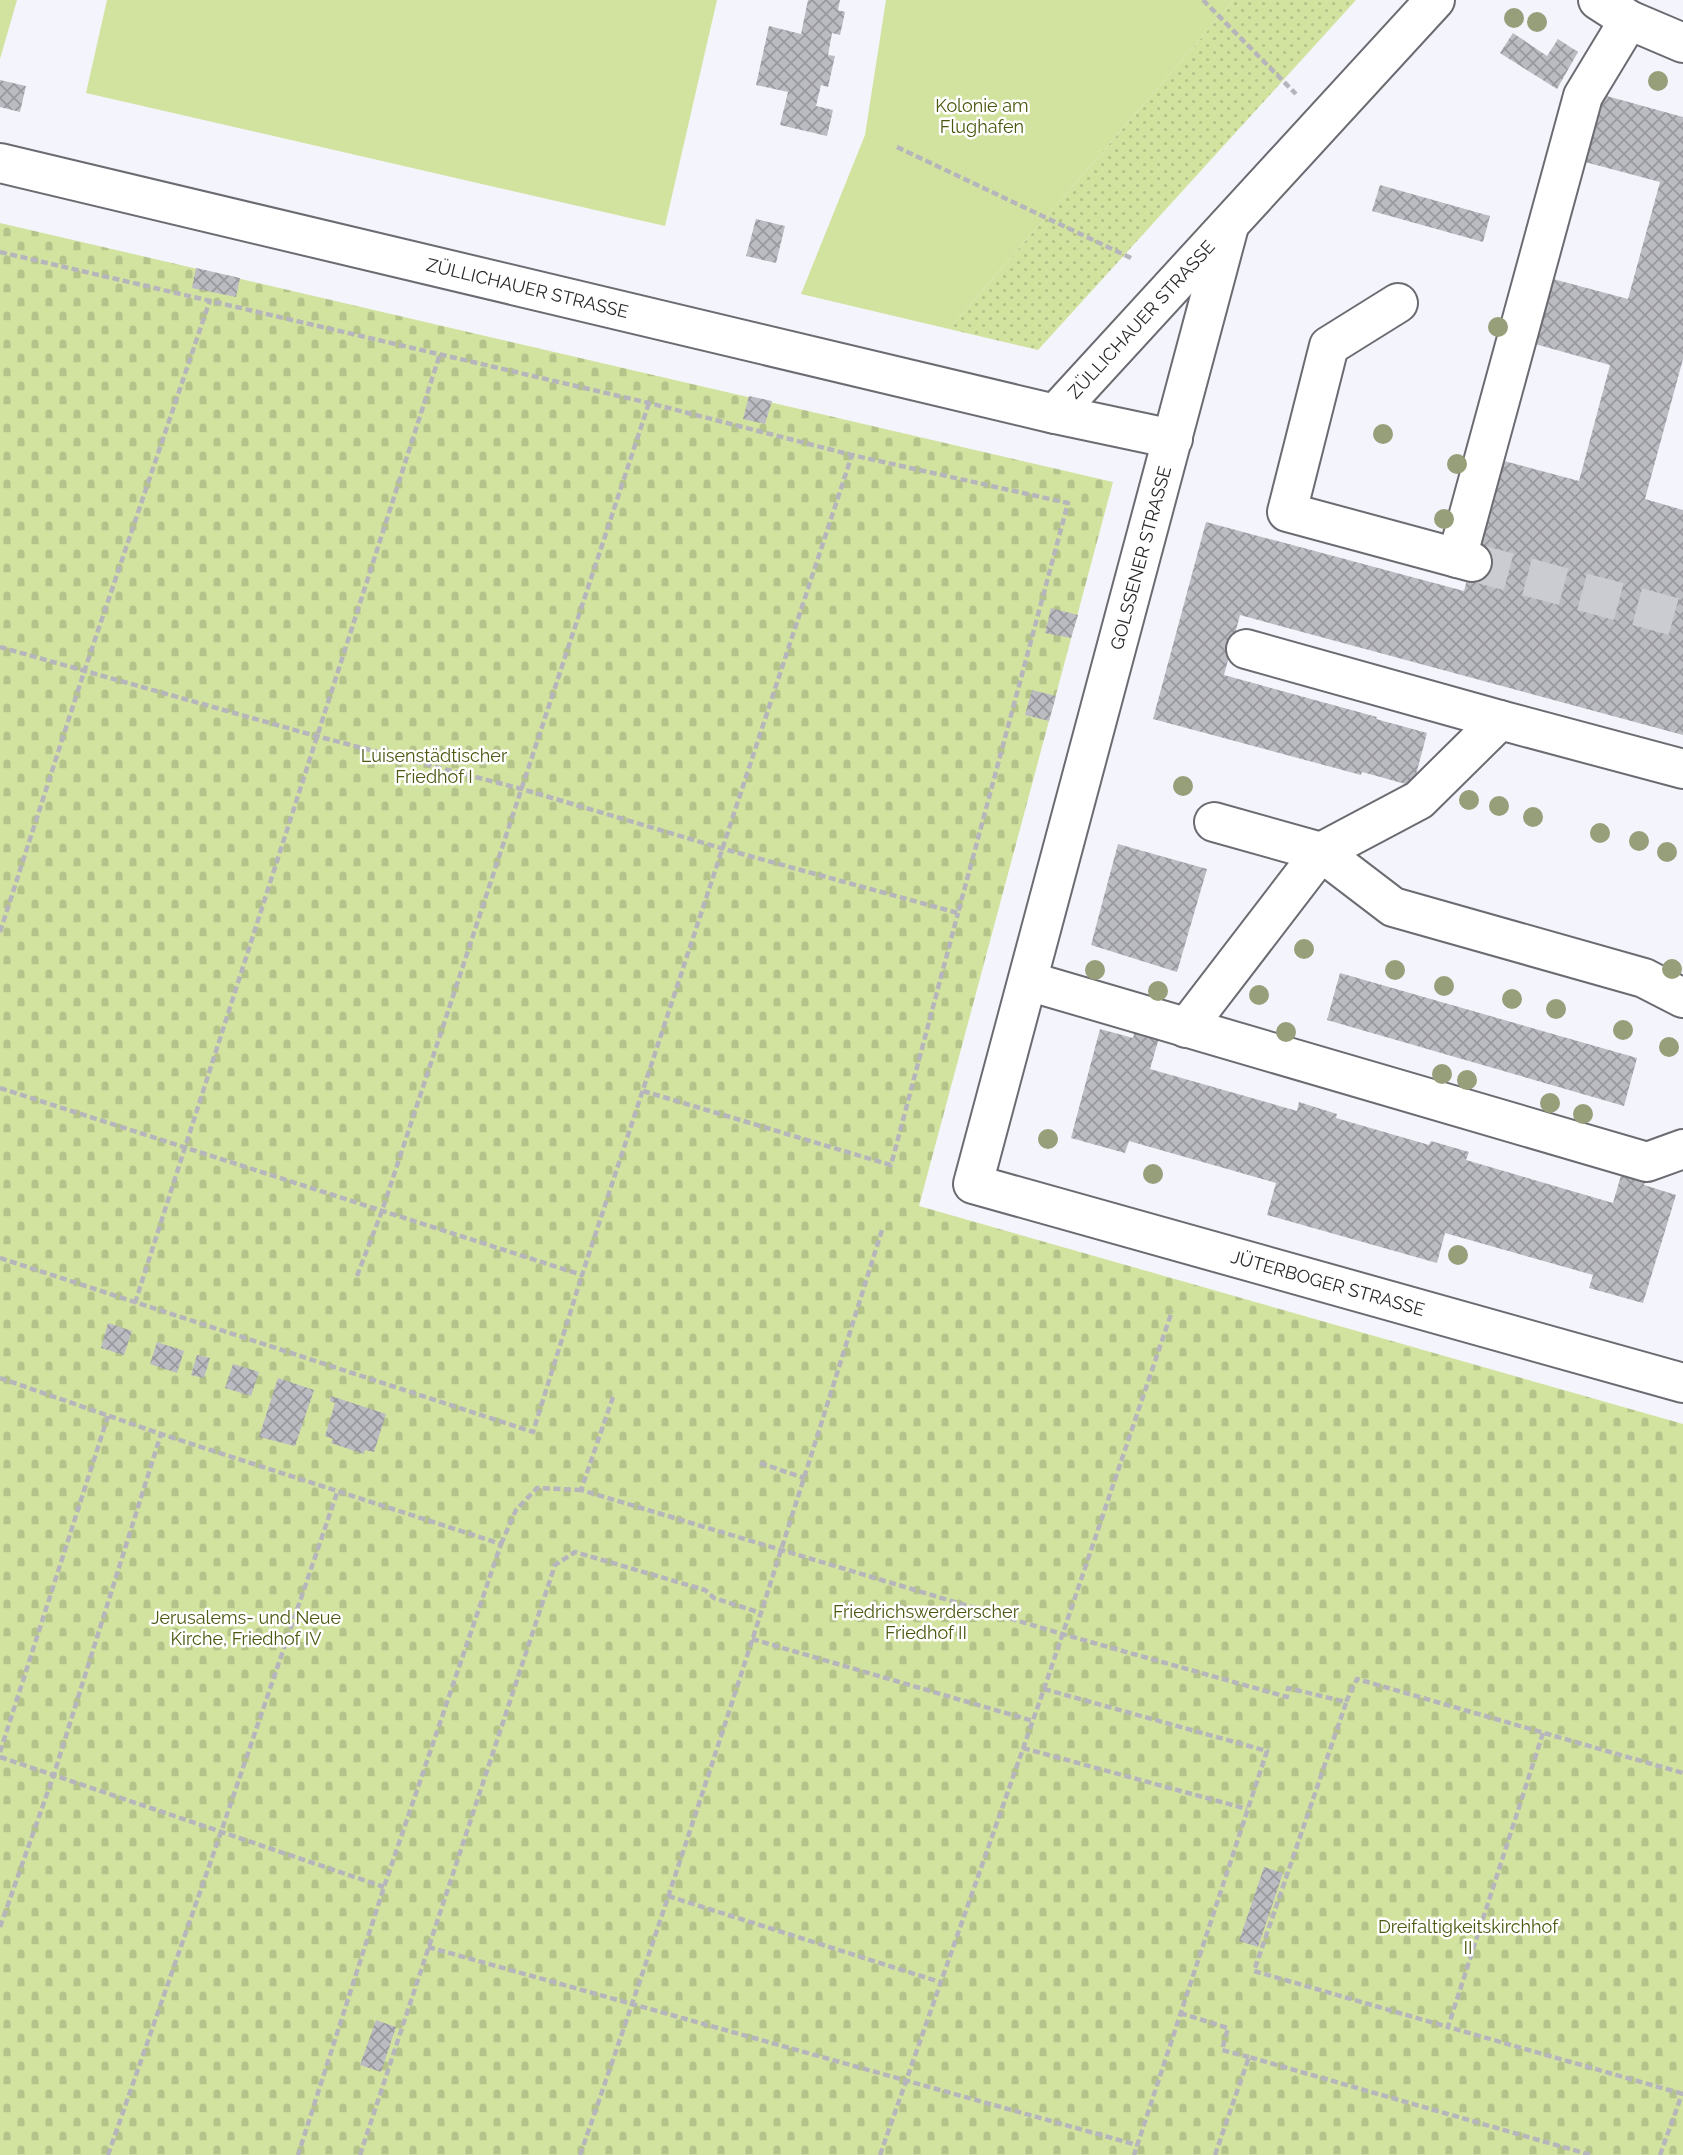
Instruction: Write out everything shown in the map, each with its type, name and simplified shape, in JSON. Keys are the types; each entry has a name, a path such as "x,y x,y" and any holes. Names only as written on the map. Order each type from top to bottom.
{"street":[{"name":"GOLSSENER STRASSE","path":"973,1184 1229,226 1434,0"},
{"path":"1398,303 1329,346 1287,512 1465,560 1583,96 1613,10 1683,43"},
{"name":"ZÜLLICHAUER STRASSE","path":"0,163 1055,414 1173,439"},
{"name":"ZÜLLICHAUER STRASSE","path":"1055,414 1229,226"},
{"path":"1246,649 1683,769"},
{"path":"1186,1028 1321,852 1419,800 1500,720"},
{"path":"1214,822 1321,852 1394,907 1644,978 1683,998"},
{"path":"1028,981 1647,1162 1683,1149"},
{"name":"JÜTERBOGER STRASSE","path":"973,1184 1683,1383"}],"path":[{"path":"1203,0 1324,122"},
{"path":"897,147 1131,258"},
{"path":"0,253 649,403 852,455 1068,503 891,1165 643,1091"},
{"path":"0,932 84,672 211,300"},
{"path":"135,1303 440,354"},
{"path":"358,1276 382,1211 649,403"},
{"path":"0,1258 533,1432 582,1275 852,455"},
{"path":"0,648 316,736 522,789 724,849 958,913"},
{"path":"0,1088 582,1275"},
{"path":"580,2155 782,1549 882,1230"},
{"path":"880,2155 1044,1689 1172,1311"},
{"path":"0,1378 161,1434 501,1544"},
{"path":"580,1490 612,1397"},
{"path":"108,1416 0,1754 384,1887"},
{"path":"0,1927 54,1774 161,1434"},
{"path":"760,1463 804,1478"},
{"path":"298,2155 384,1887 501,1544 516,1510 537,1488 580,1490 1062,1634 1287,1698 1287,1688 1346,1702"},
{"path":"108,2155 338,1490"},
{"path":"360,2155 555,1565 575,1552 705,1590 714,1598 761,1612"},
{"path":"752,1639 1033,1720"},
{"path":"1660,2155 1683,2094 1254,1971 1346,1702 1357,1679 1683,1773"},
{"path":"1044,1689 1267,1751 1133,2155"},
{"path":"1448,2027 1543,1733"},
{"path":"1023,1748 1247,1809"},
{"path":"668,1896 940,1982"},
{"path":"428,1947 1137,2145"},
{"path":"1180,2013 1228,2028 1222,2050 1591,2155"},
{"path":"1215,2155 1248,2057"}],"green space":[{"path":"0,0 17,0 0,59"},
{"path":"107,0 717,0 665,226 86,93"},
{"name":"Kolonie am Flughafen","path":"886,0 1234,0 949,329 801,294 865,135"},
{"path":"1234,0 1356,0 1038,350 949,329"},
{"path":"0,223 1113,482 919,1206 1683,1424 1683,2155 0,2155"}],"building":[{"path":"808,0 840,0 838,10 845,12 840,35 832,33 828,55 835,56 828,87 821,85 816,106 833,110 827,136 780,125 788,92 756,85 769,26 801,34"},
{"path":"1513,33 1547,56 1558,39 1578,52 1557,89 1500,53"},
{"path":"0,80 26,86 20,112 0,107"},
{"path":"1603,95 1683,117 1683,359 1645,499 1683,510 1683,735 1240,615 1224,675 1427,733 1413,786 1362,772 1361,775 1153,719 1206,522 1464,591 1481,526 1486,527 1504,461 1579,481 1610,365 1535,344 1553,279 1628,299 1660,182 1585,162"},
{"path":"1380,185 1490,216 1483,242 1372,211"},
{"path":"756,219 785,226 776,263 746,256"},
{"path":"196,268 240,278 236,297 192,288"},
{"path":"749,396 772,401 765,424 743,419"},
{"path":"1051,608 1078,615 1071,638 1045,633"},
{"path":"1032,690 1056,696 1049,721 1025,715"},
{"path":"1118,844 1207,869 1177,972 1091,945"},
{"path":"1340,973 1637,1058 1624,1106 1327,1020"},
{"path":"1100,1029 1133,1038 1135,1031 1159,1038 1150,1069 1297,1111 1299,1102 1337,1114 1336,1118 1429,1145 1431,1141 1469,1152 1466,1160 1613,1203 1622,1172 1646,1179 1644,1185 1676,1195 1643,1303 1589,1288 1593,1275 1445,1233 1437,1263 1267,1215 1276,1183 1129,1141 1125,1153 1071,1138"},
{"path":"108,1323 132,1331 124,1355 101,1348"},
{"path":"157,1342 184,1351 177,1373 150,1364"},
{"path":"197,1355 210,1358 204,1378 191,1375"},
{"path":"233,1364 259,1372 251,1396 225,1388"},
{"path":"278,1378 314,1390 295,1446 259,1437"},
{"path":"331,1396 386,1414 374,1452 365,1450 364,1454 331,1443 333,1439 325,1436 335,1403 330,1401"},
{"path":"1264,1867 1283,1873 1258,1947 1239,1941"},
{"path":"376,2020 396,2027 381,2072 360,2065"}],"tunnel":[{"path":"1472,562 1683,619"}],"park label":[{"name":"Luisenstädtischer Friedhof I","path":"434,766"},
{"name":"Friedrichswerderscher Friedhof II","path":"926,1622"},
{"name":"Jerusalems- und Neue Kirche, Friedhof IV","path":"246,1628"},
{"name":"Dreifaltigkeitskirchhof II","path":"1468,1937"}]}
